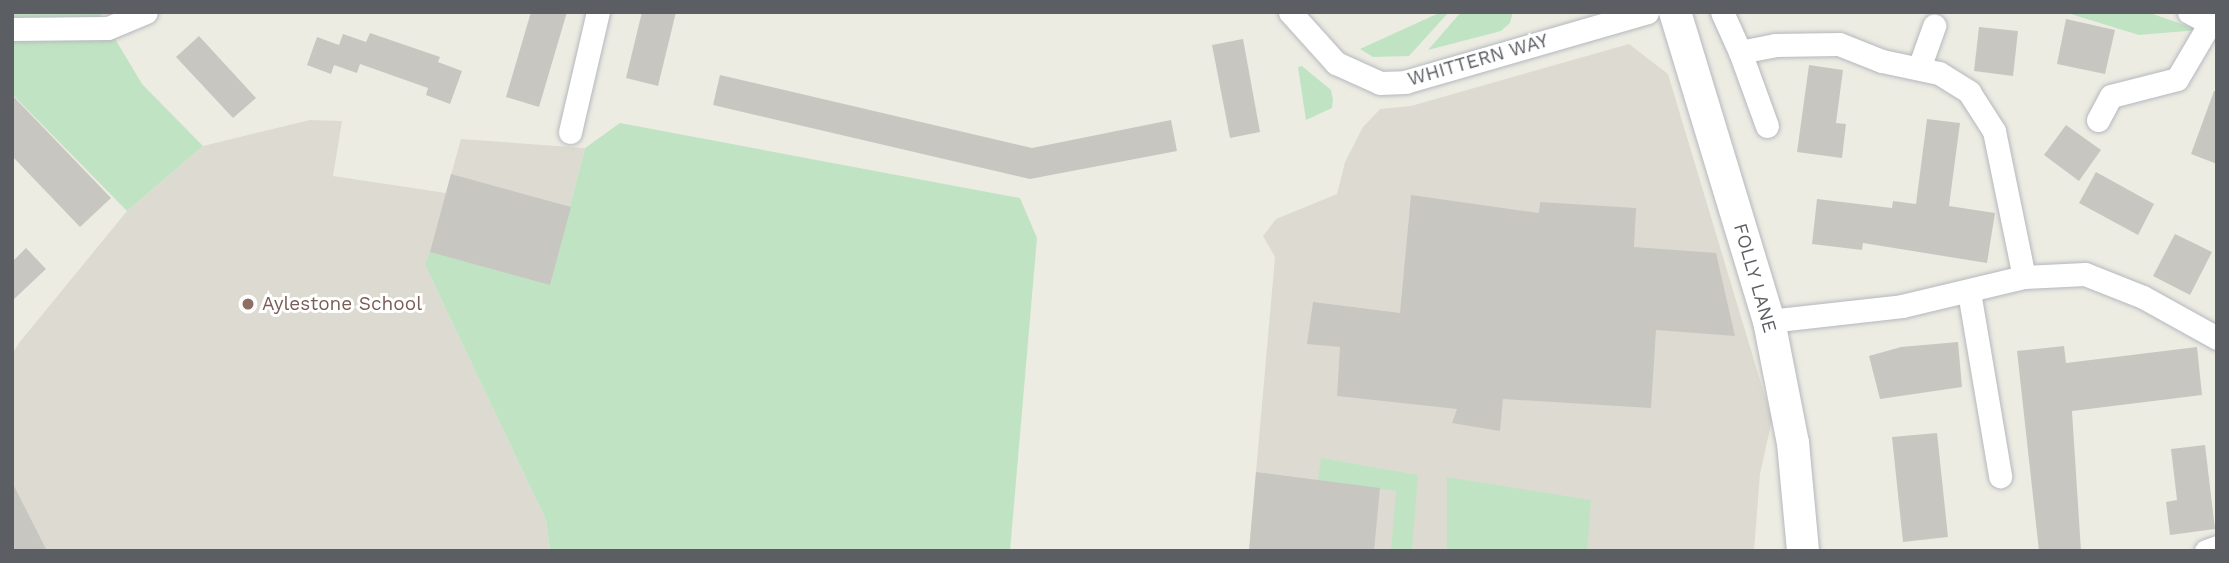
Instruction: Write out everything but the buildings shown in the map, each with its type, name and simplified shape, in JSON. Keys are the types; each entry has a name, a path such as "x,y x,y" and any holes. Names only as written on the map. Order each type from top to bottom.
{"street":[{"path":"12,29 108,28 146,12"},
{"path":"570,132 598,12"},
{"name":"WHITTERN WAY","path":"1290,12 1336,63 1380,83 1405,82 1647,12"},
{"name":"FOLLY LANE","path":"1675,12 1769,321 1793,443 1803,551"},
{"path":"1722,12 1741,52 1767,125"},
{"path":"2098,120 2111,96 2177,79 2213,25 2189,12"},
{"path":"1919,68 1934,26"},
{"path":"1741,52 1775,45 1839,44 1882,61 1939,73 1969,92 1994,131 2024,277"},
{"path":"1769,321 1902,306 2024,277 2085,274 2105,279 2217,338"},
{"path":"1969,292 2000,476"},
{"path":"2206,551 2217,547"}],"shaded area":[{"path":"1629,44 1668,74 1772,420 1760,474 1754,551 1249,551 1275,257 1263,236 1276,219 1337,194 1345,162 1363,127 1380,109 1411,106"},
{"name":"Aylestone School","path":"310,120 342,121 333,176 446,193 461,139 585,148 550,285 425,265 546,520 550,551 12,551 12,354 19,343 127,211 203,146"}],"green space":[{"path":"12,12 99,12 142,84 203,146 127,211 12,94"},
{"path":"1441,12 1449,12 1409,56 1373,57 1360,49"},
{"path":"1461,12 1513,12 1510,23 1501,31 1428,50"},
{"path":"2064,12 2147,12 2199,30 2139,35"},
{"path":"1302,66 1331,90 1333,100 1332,108 1306,120 1298,67"},
{"path":"620,123 1020,198 1037,238 1010,551 550,551 546,520 425,265 430,252 550,284 585,148"},
{"path":"1321,458 1418,475 1412,551 1391,551 1396,491 1318,480"},
{"path":"1447,477 1591,500 1587,551 1447,551"}],"place":[{"name":"Aylestone School","path":"248,304"}]}
